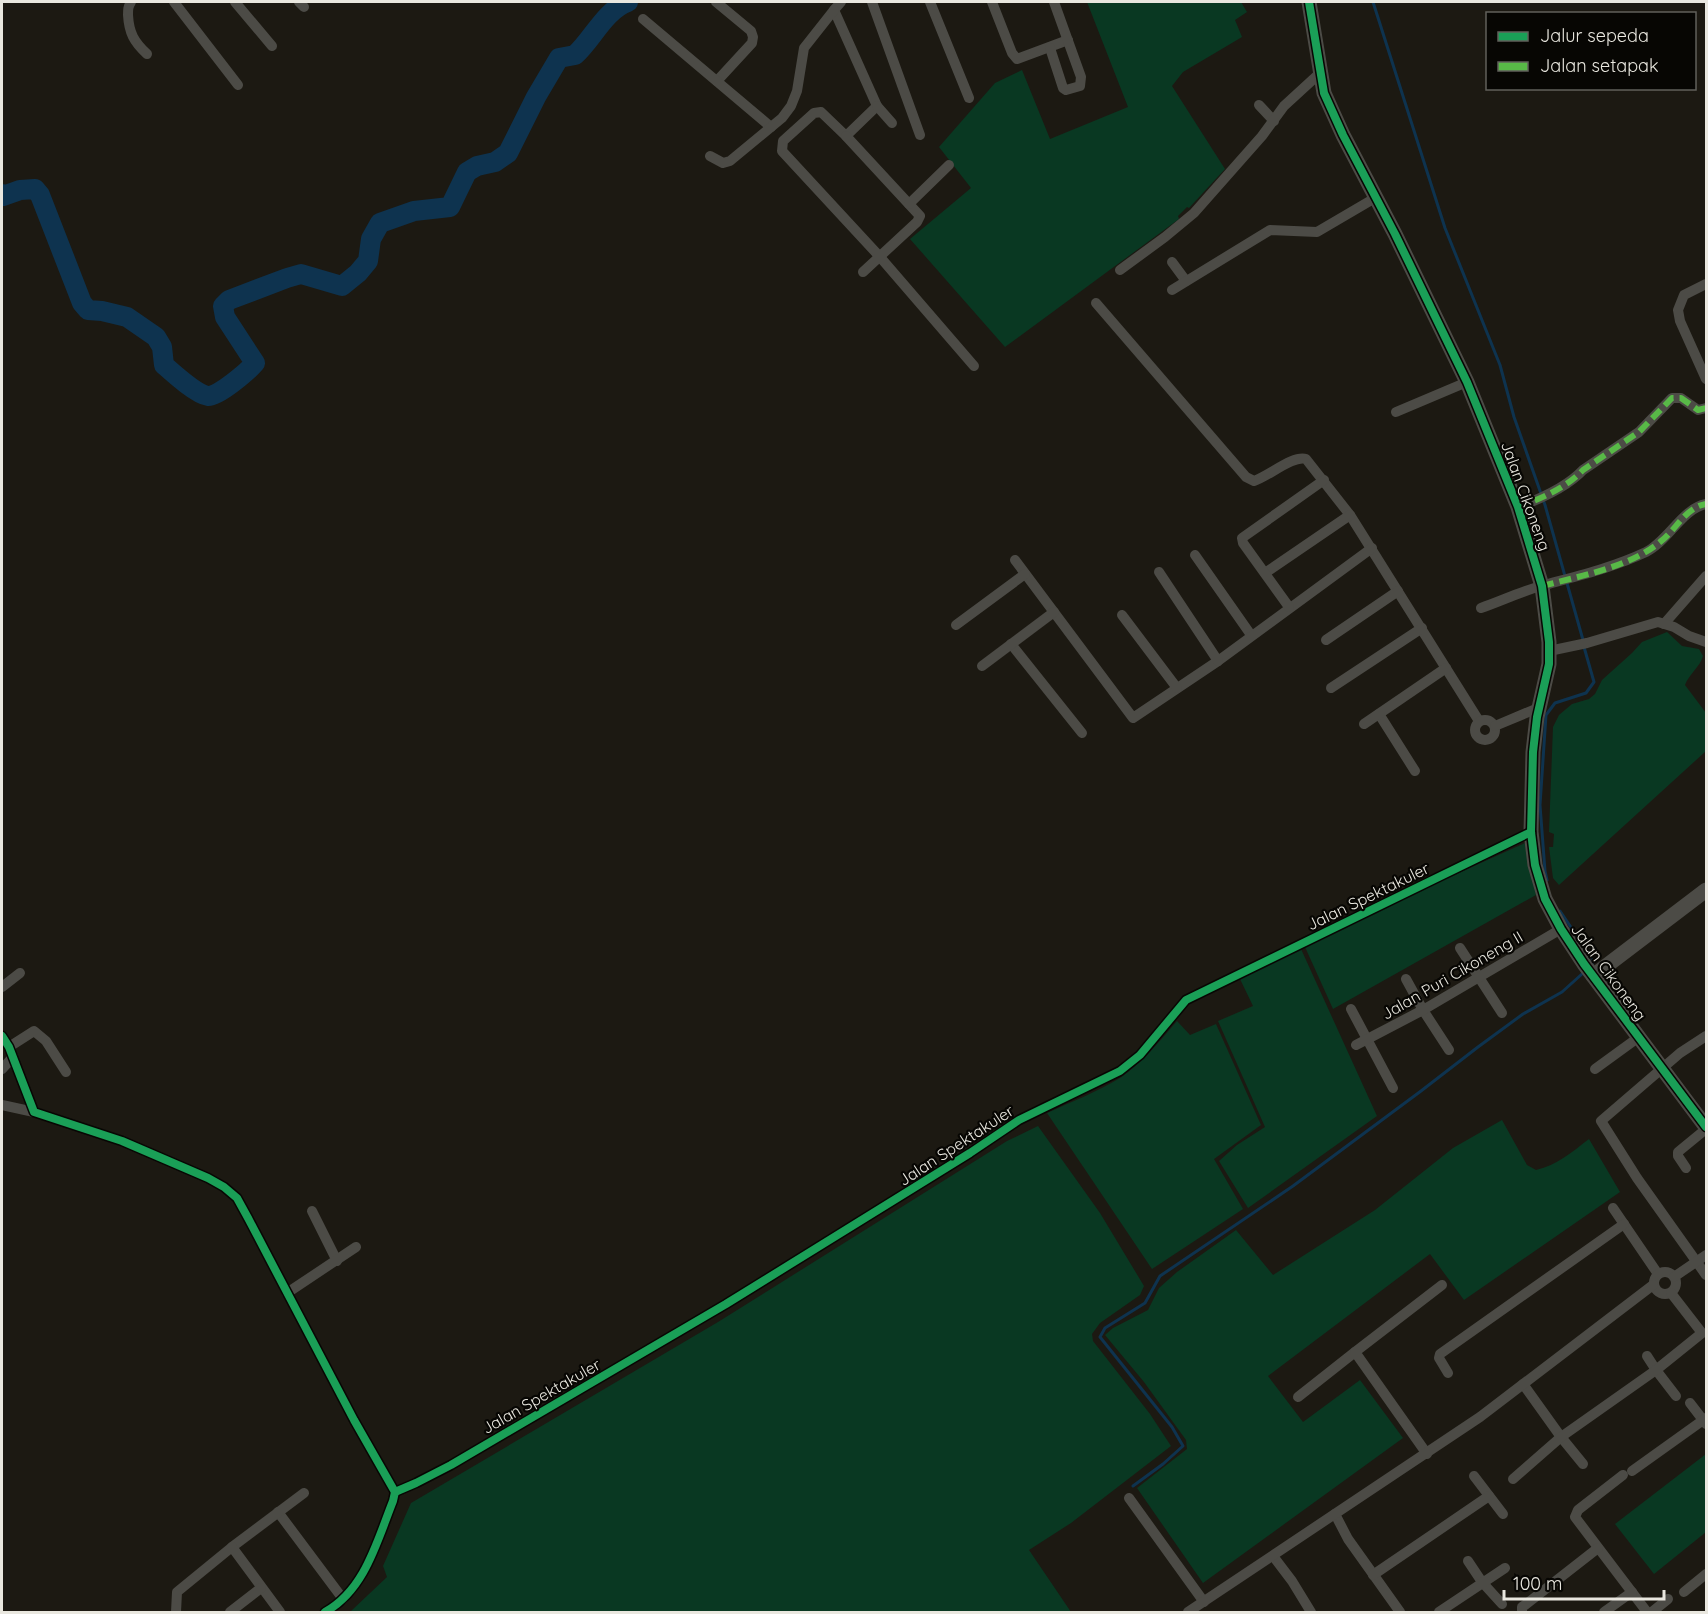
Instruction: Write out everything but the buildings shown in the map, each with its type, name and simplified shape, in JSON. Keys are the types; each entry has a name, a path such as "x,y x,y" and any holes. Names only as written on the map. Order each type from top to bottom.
{"street":[{"path":"131,2 128,7 129,30 132,38 147,54"},
{"path":"174,2 238,85"},
{"path":"235,2 272,46"},
{"path":"716,2 751,31 753,37 752,43 717,81"},
{"path":"872,2 920,135"},
{"path":"930,2 969,98"},
{"path":"992,2 1014,57 1021,59 1068,40"},
{"path":"1050,48 1063,88 1066,90 1080,86 1081,78 1054,2"},
{"name":"Jalan Cikoneng","path":"1309,2 1324,93 1467,382 1518,507 1542,586 1549,651 1547,676 1538,708 1533,752 1531,832 1538,879 1545,900 1561,929 1593,975 1707,1128"},
{"path":"710,156 723,163 730,161 782,118 791,106 797,91 804,48 837,6 878,106 892,123"},
{"path":"643,18 771,127"},
{"path":"1120,270 1194,213 1262,136 1284,106 1320,75"},
{"path":"1258,105 1274,121"},
{"path":"846,136 878,106"},
{"path":"863,272 880,257 919,220 918,213 846,136 821,112 816,112 783,141 782,151 880,257 974,366"},
{"path":"909,204 950,165"},
{"path":"1172,290 1270,230 1317,232 1375,198"},
{"path":"1172,262 1186,281"},
{"path":"1707,284 1684,296 1678,310 1680,321 1707,379"},
{"path":"1096,303 1246,477 1254,481 1300,457 1306,459 1350,515 1372,548 1479,721"},
{"path":"1396,412 1467,382"},
{"path":"1518,507 1544,497 1639,432 1672,398 1681,398 1698,410 1707,408"},
{"path":"1289,607 1243,543 1242,538 1324,480"},
{"path":"1481,608 1542,586 1612,566 1648,551 1662,541 1698,506 1707,504"},
{"path":"1265,573 1350,515"},
{"path":"1015,560 1133,718 1218,661 1372,548"},
{"path":"1196,555 1251,635"},
{"path":"1159,572 1218,661"},
{"path":"956,625 1025,574"},
{"path":"1664,624 1707,576"},
{"path":"1326,640 1398,591"},
{"path":"982,666 1054,612"},
{"path":"1122,615 1177,688"},
{"path":"1549,651 1587,643 1658,622 1707,642"},
{"path":"1331,688 1422,628"},
{"path":"1011,644 1082,733"},
{"path":"1364,724 1446,668"},
{"path":"1495,726 1538,708"},
{"path":"1379,714 1415,771"},
{"path":"1479,721 1488,720 1495,726"},
{"path":"1479,721 1476,724 1476,733 1482,739 1491,738 1495,726"},
{"name":"Jalan Spektakuler","path":"395,1492 451,1465 690,1325 960,1160 1018,1120 1120,1071 1140,1055 1186,1000 1531,832"},
{"path":"1593,975 1707,890"},
{"name":"Jalan Puri Cikoneng II","path":"1361,1043 1423,1010 1561,929"},
{"path":"1460,948 1502,1013"},
{"path":"2,987 20,973"},
{"path":"1407,979 1423,1010 1449,1050"},
{"path":"1351,1009 1361,1043 1393,1088"},
{"path":"2,1069 11,1052 34,1031 45,1041 66,1072"},
{"path":"2,1036 11,1052 34,1112"},
{"path":"1595,1069 1639,1036"},
{"path":"1707,1036 1680,1053 1601,1121 1637,1178 1702,1258 1707,1275"},
{"path":"2,1106 34,1112 122,1141 199,1174 224,1187 237,1198 354,1420 395,1492 366,1568 343,1599 325,1612"},
{"path":"1686,1168 1678,1152 1707,1128"},
{"path":"1613,1208 1658,1274"},
{"path":"312,1211 337,1261"},
{"path":"1448,1373 1439,1358 1440,1354 1624,1224"},
{"path":"287,1293 356,1247"},
{"path":"1674,1277 1702,1258"},
{"path":"1188,1612 1427,1454 1653,1285 1658,1274 1667,1272 1674,1277 1676,1286 1667,1295 1658,1293 1653,1285"},
{"path":"1298,1397 1442,1285"},
{"path":"1513,1479 1561,1437 1656,1370 1704,1332 1671,1293"},
{"path":"1355,1352 1427,1454"},
{"path":"1647,1356 1677,1396"},
{"path":"1523,1384 1583,1464"},
{"path":"1647,1612 1579,1523 1575,1514 1628,1473 1706,1420 1690,1403"},
{"path":"1474,1476 1503,1514"},
{"path":"176,1612 177,1592 304,1493"},
{"path":"1373,1575 1489,1496"},
{"path":"1129,1498 1204,1602"},
{"path":"278,1512 343,1599"},
{"path":"1335,1514 1348,1539 1400,1612"},
{"path":"232,1547 280,1612"},
{"path":"1522,1612 1522,1607 1598,1548"},
{"path":"1273,1556 1311,1612"},
{"path":"1468,1561 1482,1582 1502,1604"},
{"path":"1446,1610 1482,1582 1505,1568"},
{"path":"1684,1592 1707,1574"},
{"path":"230,1612 261,1588"},
{"path":"1604,1612 1632,1592"},
{"path":"1652,1612 1668,1599"}],"green space":[{"path":"1087,2 1241,2 1247,12 1235,20 1242,37 1183,72 1172,86 1225,169 1189,208 1187,207 1178,216 1179,219 1005,347 910,239 971,188 939,147 995,83 1022,70 1050,139 1128,107"},
{"path":"1667,632 1682,646 1699,649 1703,656 1685,685 1706,713 1706,751 1559,885 1553,878 1549,847 1553,847 1554,834 1549,832 1553,727 1559,715 1572,704 1589,699 1595,694 1602,680 1642,642"},
{"path":"1525,843 1536,895 1333,1009 1305,947 1412,894"},
{"path":"1301,949 1377,1116 1248,1208 1219,1161 1237,1145 1265,1127 1218,1021 1253,1006 1240,979"},
{"path":"1177,1021 1190,1035 1216,1024 1261,1125 1214,1159 1243,1209 1152,1269 1047,1113 1120,1078 1143,1059"},
{"path":"1502,1120 1527,1165 1536,1170 1558,1161 1589,1139 1620,1192 1464,1300 1430,1254 1268,1376 1303,1422 1360,1380 1403,1438 1203,1583 1137,1488 1187,1449 1186,1440 1144,1382 1105,1335 1113,1328 1148,1310 1159,1288 1177,1272 1236,1230 1273,1275 1375,1210 1453,1148"},
{"path":"1038,1126 1100,1213 1144,1286 1140,1295 1100,1323 1092,1334 1093,1341 1150,1414 1171,1446 1071,1523 1029,1550 1071,1612 350,1612 387,1577 383,1566 411,1503 718,1322 1007,1141"},
{"path":"1706,1454 1706,1532 1654,1574 1615,1524"}],"waterway":[{"path":"2,194 3,196 20,190 35,189 40,195 82,303 88,310 127,317 156,337 162,347 164,365 197,391 208,396 213,395 233,383 255,363 225,317 223,306 229,300 301,274 342,286 368,261 371,239 380,223 414,211 450,207 467,172 477,166 495,162 508,153 536,97 559,58 575,55 605,19 628,2"},
{"path":"1373,2 1445,228 1500,365 1514,417 1545,505 1583,640"},
{"path":"1547,880 1540,805 1546,715 1555,703 1586,693 1594,682 1584,647"},
{"path":"1560,911 1593,960 1592,965"},
{"path":"1133,1486 1183,1446 1172,1427 1100,1337 1105,1328 1145,1303 1160,1276 1293,1186 1523,1014 1562,992 1582,974"}],"marked path":[{"path":"1518,507 1561,488 1639,432 1672,398 1681,398 1698,410 1706,408"},
{"path":"1542,586 1604,570 1634,558 1660,542 1687,514 1706,504"}],"cycle path":[{"path":"1309,2 1324,93 1467,382 1518,507 1542,586 1549,642 1549,664 1537,717 1533,752 1531,832 1535,865 1545,899 1584,964 1706,1127"},
{"path":"395,1492 451,1465 726,1304 970,1153 1019,1120 1120,1071 1140,1055 1186,1000 1531,832"},
{"path":"2,1036 9,1047 34,1112 122,1141 208,1178 237,1198 354,1420 395,1492 375,1548 360,1578 339,1603 325,1612"}]}
